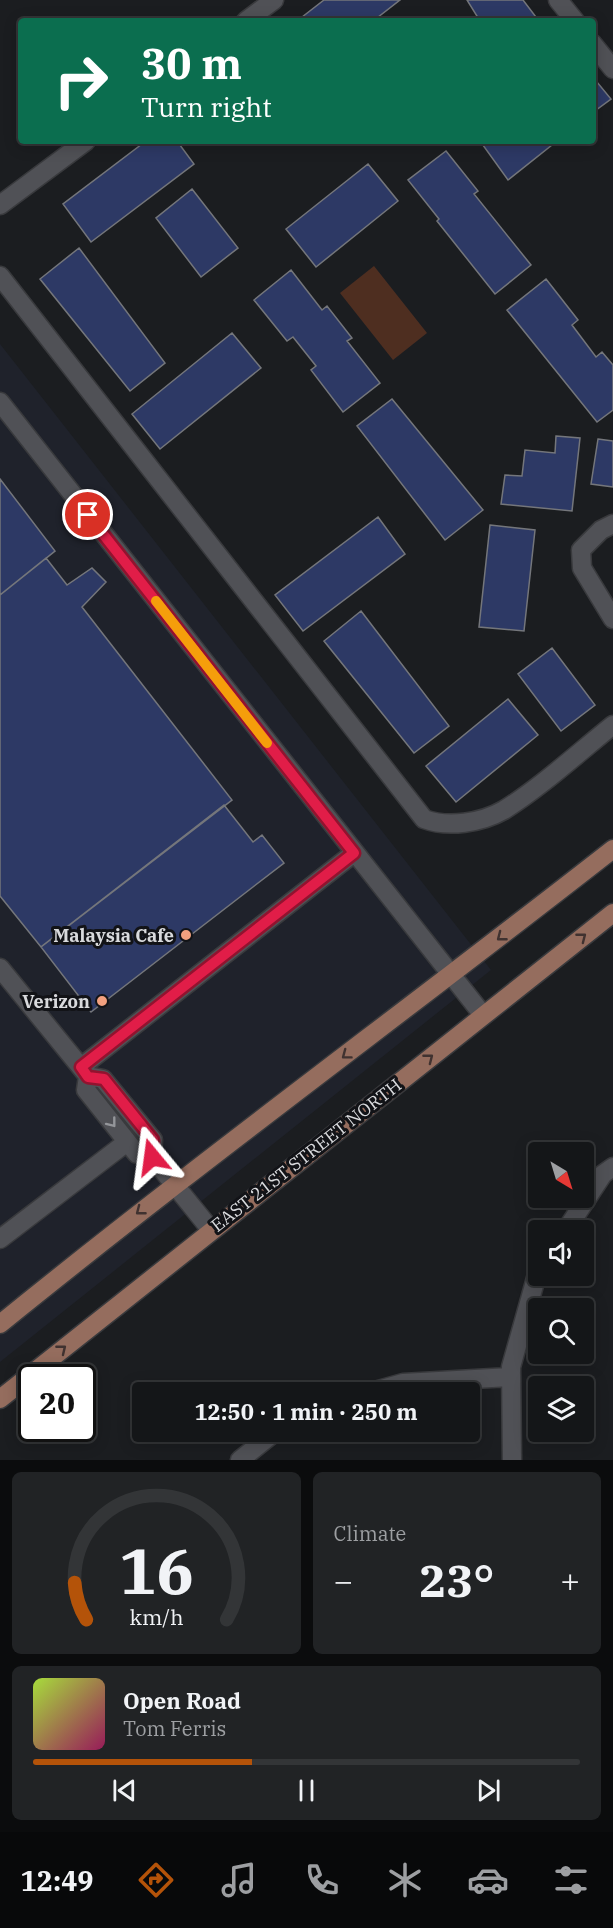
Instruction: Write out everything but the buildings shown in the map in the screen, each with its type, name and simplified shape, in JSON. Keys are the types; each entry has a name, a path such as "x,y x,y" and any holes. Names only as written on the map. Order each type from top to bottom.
{"main road":[{"path":"0,1324 175,1184 613,849"},
{"name":"EAST 21ST STREET NORTH","path":"0,1399 613,913"}],"street":[{"path":"250,18 274,0"},
{"path":"558,0 573,18"},
{"path":"596,48 613,69"},
{"path":"0,205 82,144"},
{"path":"0,276 424,819 440,825 463,824 502,811 613,726"},
{"path":"0,402 483,1015"},
{"path":"613,524 601,530 581,550 582,568 613,618"},
{"path":"84,1072 354,853"},
{"path":"0,968 84,1072 104,1079 153,1140 152,1157"},
{"path":"84,1072 86,1090 127,1142 137,1154 152,1157 211,1230"},
{"path":"0,1239 127,1142"},
{"path":"573,1220 603,1174 613,1167"},
{"path":"512,1460 511,1367 534,1286"},
{"path":"421,1382 511,1377"},
{"path":"240,1460 262,1442"}],"shaded area":[{"path":"374,266 427,333 393,360 340,293"},
{"path":"0,344 491,970 0,1362"}],"slow traffic":[{"path":"156,601 267,743"}],"place":[{"name":"Malaysia Cafe","path":"186,935"},
{"name":"Verizon","path":"102,1001"}],"route":[{"path":"88,515 354,853 81,1067 88,1077 104,1079 153,1140 152,1157"}]}
